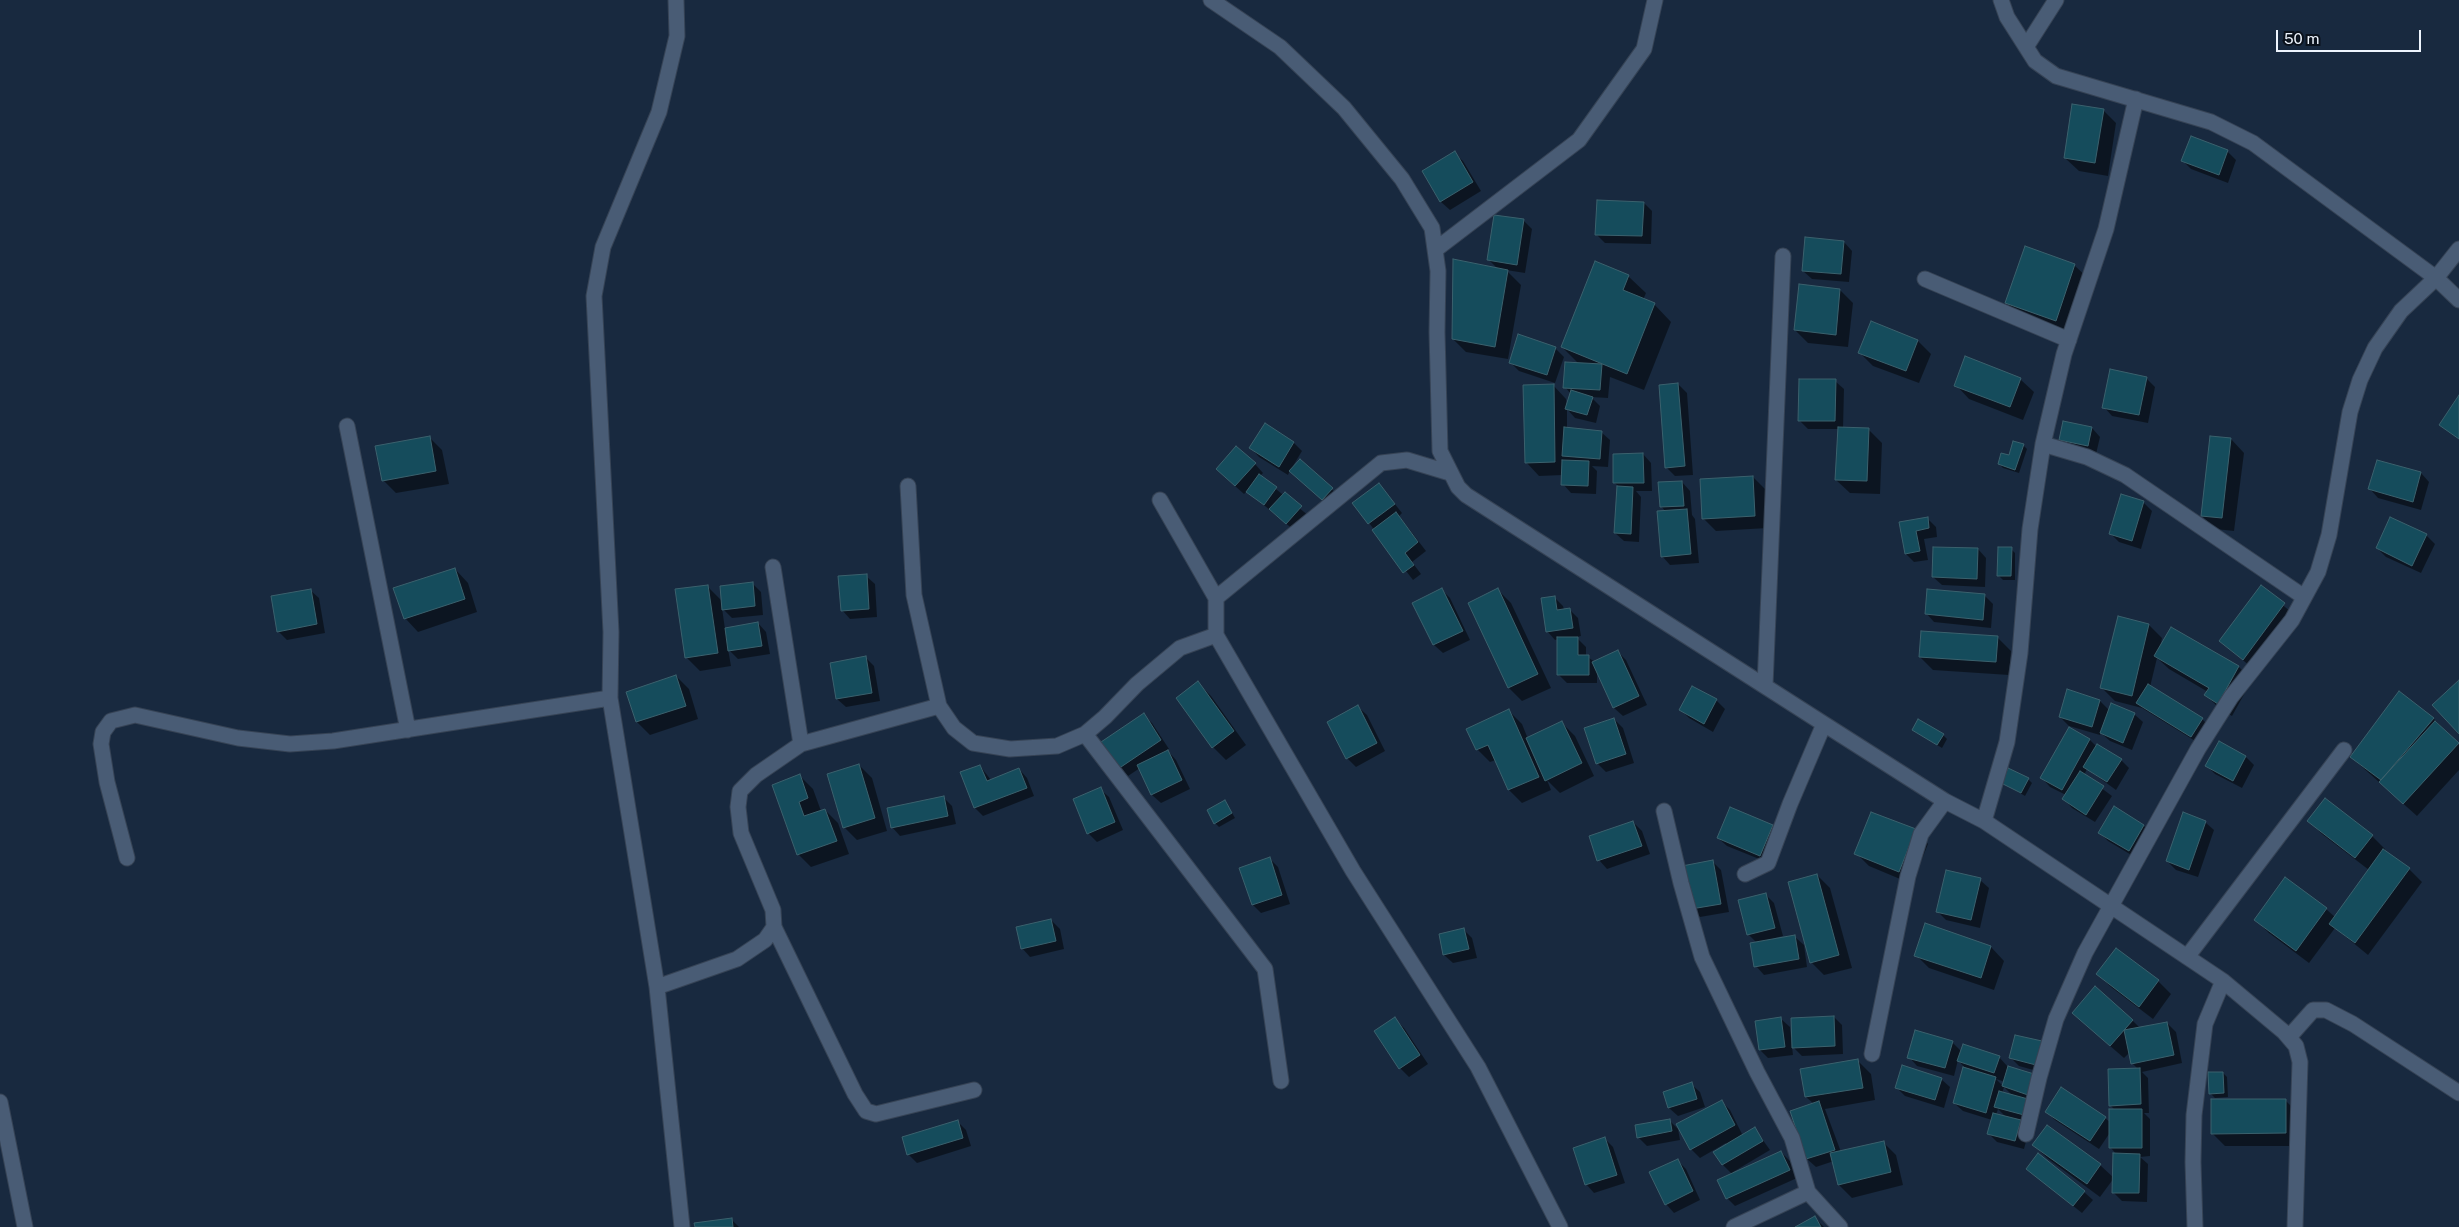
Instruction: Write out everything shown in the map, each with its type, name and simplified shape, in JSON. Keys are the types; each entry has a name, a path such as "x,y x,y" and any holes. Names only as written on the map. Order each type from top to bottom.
{"street":[{"path":"676,0 677,36 659,112 603,246 594,296 611,632 610,698 657,987 682,1227"},
{"path":"1211,0 1280,47 1344,108 1402,179 1432,228 1438,271 1438,429 1440,452 1450,473 1466,495 1945,801 1984,821 2223,981 2289,1037 2296,1046 2300,1062 2295,1227"},
{"path":"1435,250 1579,140 1644,49 1655,0"},
{"path":"2001,0 2007,17 2036,61 2056,76 2211,122 2254,144 2436,278 2459,300"},
{"path":"2026,47 2056,0"},
{"path":"1984,821 2007,742 2020,653 2030,529 2043,444 2069,340 2106,229 2136,99"},
{"path":"2026,1134 2039,1078 2056,1019 2085,953 2198,749 2231,697 2292,620 2318,572 2329,535 2350,412 2360,380 2375,348 2402,311 2436,278 2459,249"},
{"path":"1765,686 1783,256"},
{"path":"1925,280 2069,340"},
{"path":"347,426 408,730"},
{"path":"2043,444 2087,457 2125,475 2304,597"},
{"path":"1216,598 1381,463 1407,460 1450,473"},
{"path":"908,486 914,595 940,706 954,728 973,743 1010,749 1057,746 1085,734 1105,717 1137,684 1180,648 1216,635"},
{"path":"1160,500 1216,598 1216,635 1353,870 1478,1067 1560,1227"},
{"path":"773,568 801,744"},
{"path":"127,858 107,782 101,744 103,732 111,721 135,715 238,738 290,744 333,741 610,698"},
{"path":"940,706 801,744 756,775 740,792 738,807 741,833 773,910 774,927 855,1094 866,1112 876,1114 974,1090"},
{"path":"1744,874 1768,863 1790,804 1824,724"},
{"path":"1085,734 1265,969 1281,1081"},
{"path":"2187,957 2344,750"},
{"path":"1872,1054 1908,876 1921,834 1945,801"},
{"path":"1664,811 1681,883 1702,957 1792,1138 1808,1192 1840,1227"},
{"path":"657,987 737,959 765,940 774,927"},
{"path":"2195,1227 2193,1162 2195,1106 2205,1024 2223,981"},
{"path":"2289,1037 2313,1010 2326,1010 2353,1024 2459,1093"},
{"path":"0,1102 25,1227"},
{"path":"1734,1227 1808,1192"}],"building":[{"path":"2072,104 2104,109 2095,163 2064,158"},
{"path":"2191,136 2228,150 2219,175 2181,161"},
{"path":"1455,151 1473,182 1440,202 1422,171"},
{"path":"1597,200 1644,202 1642,236 1595,235"},
{"path":"1494,215 1524,219 1517,265 1487,260"},
{"path":"1805,237 1844,241 1841,274 1802,271"},
{"path":"2025,246 2075,264 2056,321 2005,303"},
{"path":"1453,259 1508,270 1495,347 1452,339"},
{"path":"1595,261 1629,275 1623,290 1655,303 1627,374 1561,347"},
{"path":"1799,284 1840,289 1836,335 1794,330"},
{"path":"1871,321 1918,340 1906,371 1858,353"},
{"path":"1518,334 1556,347 1547,375 1509,363"},
{"path":"1965,356 2021,378 2010,407 1954,386"},
{"path":"1565,362 1602,364 1600,390 1563,388"},
{"path":"2110,369 2147,377 2139,415 2102,408"},
{"path":"1799,379 1836,379 1835,421 1798,421"},
{"path":"1678,383 1685,466 1665,468 1659,385"},
{"path":"1554,384 1555,462 1525,463 1523,385"},
{"path":"1571,390 1593,397 1587,415 1565,409"},
{"path":"2459,395 2459,439 2439,425"},
{"path":"2063,421 2092,427 2088,446 2059,440"},
{"path":"1265,423 1294,442 1279,467 1249,448"},
{"path":"1564,427 1602,431 1600,459 1562,456"},
{"path":"1838,427 1869,428 1867,481 1835,480"},
{"path":"430,436 436,471 382,481 375,446"},
{"path":"2210,436 2231,438 2222,518 2201,516"},
{"path":"2013,441 2024,444 2015,470 1998,464 2001,453 2009,455"},
{"path":"1236,446 1256,463 1235,486 1216,469"},
{"path":"1643,453 1644,483 1613,483 1613,454"},
{"path":"1300,459 1333,488 1322,500 1289,471"},
{"path":"1562,460 1589,461 1588,486 1561,485"},
{"path":"2377,460 2421,472 2413,502 2368,489"},
{"path":"1259,474 1277,487 1264,505 1246,492"},
{"path":"1753,476 1755,516 1702,519 1700,479"},
{"path":"1682,481 1684,506 1660,507 1658,482"},
{"path":"1379,483 1395,504 1368,524 1352,503"},
{"path":"1617,486 1633,487 1631,534 1614,533"},
{"path":"1285,492 1302,506 1286,524 1269,509"},
{"path":"2121,494 2144,501 2132,541 2109,534"},
{"path":"1687,509 1691,554 1661,557 1657,511"},
{"path":"1396,512 1418,542 1405,553 1414,565 1403,573 1372,530"},
{"path":"1928,517 1929,528 1916,531 1920,551 1905,554 1899,522"},
{"path":"2390,517 2427,534 2412,566 2376,548"},
{"path":"1933,547 1978,548 1977,579 1932,577"},
{"path":"1998,547 2012,547 2011,576 1997,576"},
{"path":"455,568 465,599 404,619 393,588"},
{"path":"867,574 869,609 841,611 838,576"},
{"path":"753,582 755,606 722,610 720,586"},
{"path":"708,585 718,653 685,658 675,589"},
{"path":"2261,585 2285,603 2243,660 2219,641"},
{"path":"1442,588 1463,631 1433,645 1412,603"},
{"path":"1498,588 1538,674 1508,688 1468,603"},
{"path":"311,589 317,624 277,632 271,596"},
{"path":"1927,589 1985,594 1983,620 1925,614"},
{"path":"1555,596 1557,610 1570,608 1573,628 1546,632 1541,598"},
{"path":"2118,616 2149,624 2132,696 2100,688"},
{"path":"758,622 762,646 728,651 725,628"},
{"path":"2171,627 2239,666 2218,704 2204,695 2209,688 2154,656"},
{"path":"1921,631 1998,636 1996,662 1919,657"},
{"path":"1557,637 1578,637 1578,655 1589,655 1589,675 1557,675"},
{"path":"1618,650 1639,696 1613,708 1592,662"},
{"path":"866,656 872,693 836,699 830,663"},
{"path":"676,675 686,706 636,722 626,692"},
{"path":"2459,680 2459,734 2432,705"},
{"path":"1198,681 1234,731 1212,748 1176,698"},
{"path":"2148,684 2203,718 2191,737 2136,703"},
{"path":"1692,686 1717,699 1704,724 1679,710"},
{"path":"2067,689 2100,700 2092,727 2059,717"},
{"path":"2399,691 2434,718 2381,780 2350,757"},
{"path":"2111,703 2135,713 2123,743 2100,733"},
{"path":"1358,705 1377,743 1346,759 1327,722"},
{"path":"1509,709 1539,777 1508,790 1488,745 1476,750 1466,729"},
{"path":"1144,713 1161,740 1118,769 1101,742"},
{"path":"1614,718 1626,754 1596,764 1584,728"},
{"path":"1918,719 1944,734 1937,745 1912,730"},
{"path":"1562,721 1582,763 1545,781 1526,738"},
{"path":"2435,721 2459,743 2403,804 2379,782"},
{"path":"2069,727 2090,739 2062,790 2040,778"},
{"path":"2219,741 2246,756 2233,781 2205,766"},
{"path":"2097,744 2122,759 2107,782 2083,767"},
{"path":"1168,750 1182,780 1151,795 1137,765"},
{"path":"859,764 875,818 843,828 827,774"},
{"path":"980,765 987,781 1019,768 1027,788 974,808 960,772"},
{"path":"2008,768 2029,778 2021,793 2001,783"},
{"path":"2080,771 2104,786 2086,815 2062,799"},
{"path":"800,774 808,798 799,802 804,816 825,809 837,841 797,855 772,785"},
{"path":"1101,787 1115,822 1087,834 1073,799"},
{"path":"944,796 948,816 891,828 887,808"},
{"path":"2325,798 2373,835 2355,858 2307,821"},
{"path":"1225,800 1232,813 1214,824 1207,810"},
{"path":"2114,806 2144,825 2129,851 2098,833"},
{"path":"1730,807 1773,825 1760,856 1717,838"},
{"path":"1871,812 1916,829 1899,872 1854,854"},
{"path":"2183,812 2206,821 2189,870 2166,861"},
{"path":"1633,821 1642,846 1597,861 1589,836"},
{"path":"2383,849 2410,868 2355,943 2329,924"},
{"path":"1270,857 1282,895 1252,905 1239,868"},
{"path":"1713,860 1721,904 1691,909 1682,866"},
{"path":"1946,870 1981,878 1971,920 1936,912"},
{"path":"1817,874 1839,955 1810,963 1788,882"},
{"path":"2285,877 2327,908 2296,951 2254,920"},
{"path":"1766,893 1775,928 1747,935 1738,900"},
{"path":"1051,919 1056,941 1021,949 1016,927"},
{"path":"1925,923 1991,946 1981,978 1914,956"},
{"path":"1464,928 1469,949 1443,955 1439,934"},
{"path":"1795,935 1799,959 1754,967 1750,943"},
{"path":"2116,948 2159,980 2139,1007 2096,974"},
{"path":"2095,986 2133,1020 2110,1046 2072,1013"},
{"path":"1834,1016 1835,1046 1792,1048 1791,1018"},
{"path":"1395,1017 1420,1055 1399,1069 1374,1031"},
{"path":"1781,1017 1785,1047 1759,1050 1755,1021"},
{"path":"2167,1022 2174,1055 2131,1064 2124,1030"},
{"path":"1915,1030 1953,1041 1945,1068 1907,1058"},
{"path":"2015,1035 2042,1041 2036,1065 2009,1058"},
{"path":"1963,1044 2000,1056 1994,1073 1957,1061"},
{"path":"1858,1059 1863,1088 1805,1097 1800,1069"},
{"path":"1902,1065 1942,1078 1935,1100 1895,1088"},
{"path":"2008,1066 2034,1074 2028,1095 2002,1086"},
{"path":"1963,1067 1996,1077 1986,1113 1953,1103"},
{"path":"2140,1068 2141,1104 2109,1106 2108,1069"},
{"path":"2208,1072 2223,1072 2224,1093 2209,1094"},
{"path":"1692,1082 1697,1099 1668,1108 1663,1092"},
{"path":"2061,1087 2106,1117 2090,1141 2045,1112"},
{"path":"1999,1091 2028,1099 2024,1115 1994,1107"},
{"path":"2211,1099 2286,1099 2286,1133 2211,1134"},
{"path":"1722,1100 1735,1125 1690,1150 1676,1124"},
{"path":"1819,1101 1835,1150 1806,1159 1790,1111"},
{"path":"2109,1109 2142,1109 2142,1148 2109,1148"},
{"path":"1993,1113 2021,1120 2015,1141 1987,1134"},
{"path":"1670,1119 1672,1131 1637,1138 1635,1125"},
{"path":"958,1120 963,1138 907,1155 902,1137"},
{"path":"2047,1125 2101,1164 2087,1184 2032,1145"},
{"path":"1755,1127 1763,1141 1722,1165 1713,1152"},
{"path":"1605,1137 1617,1175 1585,1185 1573,1148"},
{"path":"1884,1141 1891,1172 1838,1185 1830,1153"},
{"path":"1781,1151 1790,1170 1726,1199 1717,1180"},
{"path":"2038,1153 2085,1191 2073,1206 2026,1169"},
{"path":"2113,1153 2140,1154 2139,1193 2112,1193"},
{"path":"1678,1159 1693,1191 1665,1205 1649,1172"},
{"path":"1815,1216 1821,1227 1795,1227"},
{"path":"732,1218 733,1227 695,1227 694,1223"}]}
